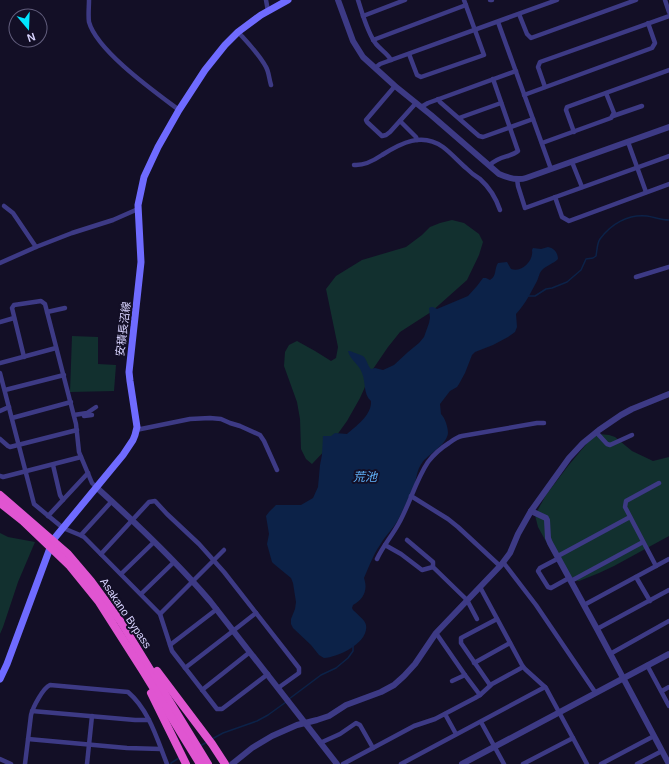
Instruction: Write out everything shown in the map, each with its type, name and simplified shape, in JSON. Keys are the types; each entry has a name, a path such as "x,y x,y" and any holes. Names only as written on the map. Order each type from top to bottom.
{"highway":[{"name":"Asakano Bypass","path":"0,495 52,544 99,602 200,764"},
{"name":"Asakano Bypass","path":"0,503 52,544 68,554 91,581 129,636 208,764"},
{"path":"119,633 127,652 153,698 186,764"},
{"path":"129,636 138,644 155,669 212,744 225,764"}],"main road":[{"name":"安積長沼線","path":"0,679 52,544 62,528 128,448 135,435 136,420 129,372 141,269 138,209 139,197 144,177 158,147 179,110 205,70 225,45 238,32 268,10 288,0"}],"street":[{"path":"89,0 89,21 94,33 102,45 138,78 179,110"},
{"path":"266,0 268,10"},
{"path":"338,0 353,41 363,57 499,174 507,178 526,178 669,127"},
{"path":"358,0 367,28 373,40 391,60"},
{"path":"363,16 405,0"},
{"path":"409,54 417,75 421,77 484,55 464,0"},
{"path":"375,68 380,64 558,0"},
{"path":"519,14 527,34 531,38 636,0"},
{"path":"665,0 669,12"},
{"path":"373,40 466,5"},
{"path":"545,87 538,67 540,62 669,16"},
{"path":"498,22 551,169"},
{"path":"524,95 652,48 655,43 648,24"},
{"path":"238,32 259,56 267,69 271,85"},
{"path":"574,132 566,110 567,107 669,70"},
{"path":"395,86 366,120 382,136 386,135 418,105 428,103 516,71"},
{"path":"490,165 497,159 518,151 493,79"},
{"path":"606,93 614,113 613,116"},
{"path":"438,99 479,136 483,137 533,119"},
{"path":"459,118 501,103"},
{"path":"542,143 642,106"},
{"path":"400,121 416,137 417,140"},
{"path":"354,165 360,166 367,164 398,145 417,140 429,140 445,148 481,180 496,200 500,210"},
{"path":"628,142 646,192"},
{"path":"517,179 525,208 669,156"},
{"path":"572,162 582,187"},
{"path":"556,198 562,218 569,221 669,184"},
{"path":"4,206 13,213 36,247"},
{"path":"0,263 36,247 72,233 113,220 138,209"},
{"path":"636,277 669,267"},
{"path":"24,357 12,308 14,305 41,301 45,304 71,402 77,430 79,452 92,483 132,520 193,581 217,609 337,764"},
{"path":"47,312 65,308"},
{"path":"0,322 14,318"},
{"path":"0,363 56,348"},
{"path":"0,372 34,504 62,528 81,535 160,614 174,654 217,709 221,710 268,674"},
{"path":"5,390 64,375"},
{"path":"232,764 252,748 272,736 293,726 329,716 346,706 381,692 394,685 415,664 436,632 502,564 510,553 518,534 531,511 569,458 583,443 596,432 632,409 669,394"},
{"path":"12,418 71,402"},
{"path":"0,411 9,406"},
{"path":"74,417 89,412 96,407"},
{"path":"74,417 92,415"},
{"path":"136,430 190,419 221,419 260,435 277,470"},
{"path":"377,560 382,549 400,522 411,496 429,461 441,448 462,436 544,423"},
{"path":"0,439 9,447 77,430"},
{"path":"596,432 607,444 610,445 632,435"},
{"path":"0,476 4,477 26,472 81,457"},
{"path":"53,465 60,496 63,500"},
{"path":"48,516 88,473"},
{"path":"656,566 625,507 626,502 659,483"},
{"path":"411,496 458,527 502,564 536,604 595,692"},
{"path":"81,535 112,501"},
{"path":"101,554 149,502 155,501 199,544 224,572 299,668 299,672 278,688"},
{"path":"531,511 546,518 548,538 669,764"},
{"path":"630,517 558,557 540,568 538,571 548,587 551,588 570,580 643,542"},
{"path":"407,540 433,562 432,567 467,600 478,619"},
{"path":"121,574 154,542"},
{"path":"385,546 401,554 422,570 432,567"},
{"path":"160,614 224,550"},
{"path":"584,605 669,559"},
{"path":"141,594 174,562"},
{"path":"636,577 650,601"},
{"path":"480,587 523,667 545,687 585,763"},
{"path":"597,629 669,590"},
{"path":"170,645 217,609"},
{"path":"185,668 256,612"},
{"path":"490,685 461,643 461,638 497,619"},
{"path":"610,654 669,621"},
{"path":"436,632 480,695"},
{"path":"474,663 510,643"},
{"path":"202,690 250,652"},
{"path":"462,764 623,677 669,654"},
{"path":"647,665 669,706"},
{"path":"343,764 414,726 431,721 445,714 480,695 490,685 523,667"},
{"path":"452,681 465,675"},
{"path":"25,764 32,711 46,687 50,685 126,691 142,707 167,764"},
{"path":"401,764 545,687"},
{"path":"662,691 669,687"},
{"path":"32,711 149,720"},
{"path":"445,714 456,734"},
{"path":"87,764 92,716"},
{"path":"320,742 340,734 356,722 360,724 373,748"},
{"path":"481,722 504,764"},
{"path":"601,764 654,736"},
{"path":"523,764 573,738"},
{"path":"28,739 89,745 161,749"},
{"path":"637,764 662,751"},
{"path":"0,759 11,764"}],"green space":[{"path":"452,220 464,223 479,234 483,242 479,255 467,280 431,312 400,332 373,369 360,398 347,421 329,446 312,464 306,459 301,449 300,419 297,402 284,366 285,352 289,345 297,341 331,361 336,358 338,347 326,289 336,276 362,260 406,247 430,227"},
{"path":"72,336 98,337 98,364 116,365 114,391 70,392"},
{"path":"599,434 615,437 632,451 653,461 669,457 669,536 599,573 579,581 571,580 564,574 538,527 535,515 546,495 568,466 594,435"},
{"path":"0,533 8,537 35,542 18,582 0,634"}],"water":[{"name":"荒池","path":"548,247 555,251 558,259 540,272 528,298 516,314 517,327 515,332 493,345 475,352 472,355 465,373 457,387 450,391 440,404 441,414 445,420 447,428 447,437 420,466 415,483 398,520 382,542 371,561 364,578 366,586 364,594 352,608 363,619 366,625 366,632 363,638 344,652 324,658 319,655 291,624 296,602 293,583 291,578 272,562 267,544 269,534 266,516 276,505 301,505 313,498 318,487 323,436 331,436 335,433 347,434 363,420 369,411 371,401 367,395 362,373 348,351 363,356 371,369 375,368 383,370 394,365 424,337 430,318 429,308 433,307 437,309 468,296 483,278 490,280 492,278 495,274 498,263 507,262 511,269 515,270 523,268 531,258 533,248 541,249"}],"waterway":[{"path":"528,296 535,296 546,289 567,282 581,270 586,259 596,256 600,239 609,229 620,221 627,218 640,216 669,220"},
{"path":"289,699 321,675 336,668 348,658 353,651 353,645"},
{"path":"212,739 223,733 257,721 286,702"},
{"path":"200,746 207,742"},
{"path":"171,764 179,758"}]}
